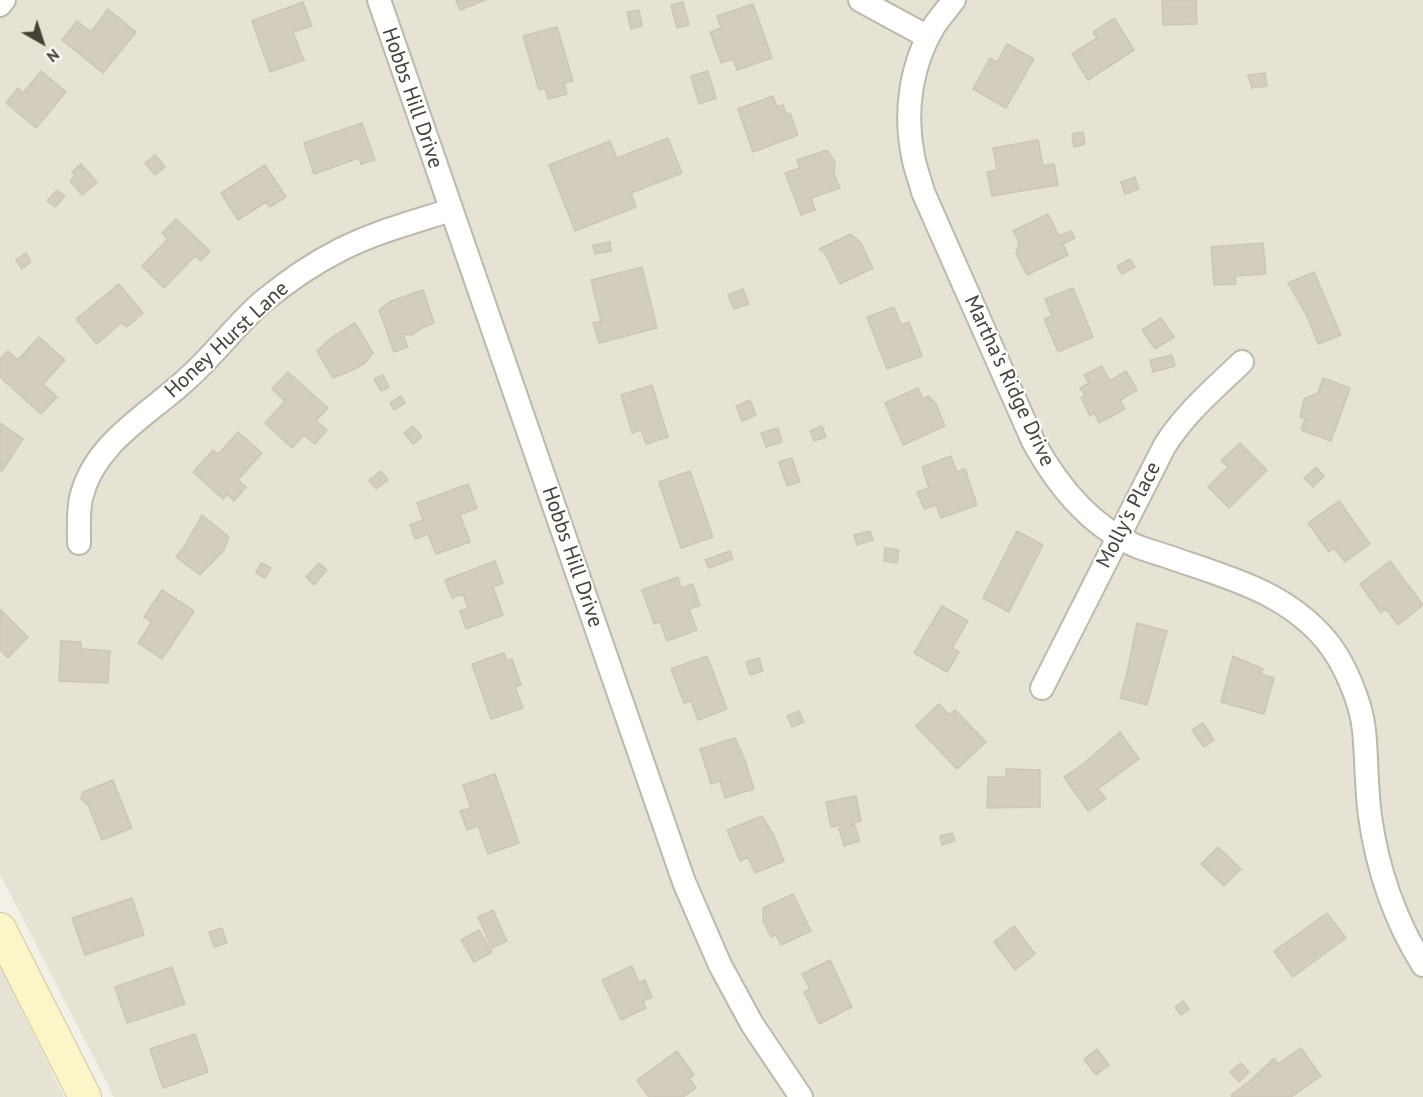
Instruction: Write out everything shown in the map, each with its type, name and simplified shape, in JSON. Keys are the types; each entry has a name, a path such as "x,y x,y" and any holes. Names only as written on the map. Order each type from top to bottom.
{"street":[{"path":"0,5 4,0"},
{"name":"Hobbs Hill Drive","path":"378,0 684,882 725,975 752,1024 801,1097"},
{"path":"860,0 928,37"},
{"name":"Martha's Ridge Drive","path":"954,0 928,37 913,79 908,111 913,156 923,192 1034,441 1067,494 1091,517 1137,546 1249,585 1283,602 1325,639 1347,673 1364,728 1370,816 1378,861 1395,910 1423,965"},
{"name":"Honey Hurst Lane","path":"79,543 80,500 91,471 107,448 134,423 177,390 260,305 299,273 340,250 391,229 452,210"},
{"name":"Molly's Place","path":"1042,688 1164,447 1185,416 1242,362"},
{"path":"0,929 85,1097"}],"shaded area":[{"path":"0,0 1423,0 1423,1097 114,1097 0,874"},
{"path":"0,966 64,1097 0,1097"}],"building":[{"path":"456,0 486,0 460,10"},
{"path":"1162,0 1196,0 1197,24 1163,25"},
{"path":"303,2 312,26 293,32 304,60 270,72 252,21"},
{"path":"683,2 689,25 677,28 671,5"},
{"path":"753,4 772,58 737,70 733,59 721,63 710,32 721,28 717,16"},
{"path":"108,9 136,32 103,73 62,40 77,21 91,32"},
{"path":"639,10 642,26 631,29 627,12"},
{"path":"1114,18 1134,50 1088,80 1072,54 1097,38 1093,32"},
{"path":"557,27 573,81 564,83 567,94 548,99 545,88 539,90 523,36"},
{"path":"1007,44 1034,59 1006,108 973,89 990,58 997,62"},
{"path":"41,71 66,92 36,128 6,103 18,88 23,93"},
{"path":"708,71 716,98 699,104 691,76"},
{"path":"1265,73 1267,86 1252,88 1248,75"},
{"path":"773,96 777,107 783,105 786,114 790,113 798,135 753,152 738,109"},
{"path":"362,123 375,160 361,164 359,158 314,174 304,143"},
{"path":"1083,132 1085,144 1074,147 1072,134"},
{"path":"668,138 682,173 631,193 636,207 575,231 549,165 610,141 617,158"},
{"path":"1038,140 1043,166 1054,164 1058,185 992,196 987,172 997,170 993,148"},
{"path":"827,150 835,162 834,173 840,188 811,198 815,210 801,215 785,173 800,168 797,160"},
{"path":"155,155 165,167 155,175 145,163"},
{"path":"81,164 97,182 82,195 70,181 75,176 72,172"},
{"path":"265,165 286,197 270,207 266,202 238,220 221,193"},
{"path":"1135,177 1139,189 1125,194 1121,182"},
{"path":"57,190 65,196 55,207 47,201"},
{"path":"1048,214 1059,236 1071,231 1075,238 1063,244 1068,255 1027,275 1016,254 1019,242 1013,231"},
{"path":"176,219 210,251 201,261 195,256 164,288 142,266 168,239 162,233"},
{"path":"851,234 861,243 873,268 840,284 825,253 819,249"},
{"path":"610,242 611,251 595,254 593,245"},
{"path":"1263,243 1266,274 1235,276 1236,284 1214,285 1211,247"},
{"path":"26,253 31,262 22,269 16,260"},
{"path":"1130,259 1135,267 1122,274 1117,266"},
{"path":"642,267 657,328 599,343 593,323 601,321 591,280"},
{"path":"1314,272 1341,335 1318,344 1307,316 1288,283"},
{"path":"119,284 143,313 127,327 121,323 97,344 76,319"},
{"path":"1073,288 1093,337 1058,352 1044,319 1052,316 1045,299"},
{"path":"743,289 749,304 734,309 728,295"},
{"path":"423,290 434,323 412,335 403,334 408,347 394,352 379,310 391,301"},
{"path":"894,307 901,325 909,322 922,356 887,369 867,317"},
{"path":"1161,318 1174,337 1155,349 1142,330"},
{"path":"355,323 373,353 365,363 333,378 317,351 331,338"},
{"path":"39,337 65,360 43,384 57,397 41,414 0,377 0,359 8,351 18,360"},
{"path":"1172,355 1175,366 1153,372 1150,360"},
{"path":"1102,366 1110,381 1126,371 1137,390 1120,400 1125,409 1099,423 1094,413 1090,416 1081,398 1085,395 1080,388 1089,383 1084,375"},
{"path":"288,372 328,408 316,421 327,430 315,444 304,435 292,448 265,423 285,401 272,389"},
{"path":"383,375 389,387 381,391 374,379"},
{"path":"1323,378 1350,388 1331,441 1301,430 1305,419 1300,417 1304,399 1318,393"},
{"path":"652,385 668,437 646,444 641,430 632,433 621,395"},
{"path":"918,388 923,399 929,396 936,404 945,426 903,445 885,403"},
{"path":"401,396 405,403 394,410 390,403"},
{"path":"750,400 756,415 742,421 736,406"},
{"path":"0,423 23,439 2,471 0,470"},
{"path":"413,426 422,437 413,444 404,433"},
{"path":"822,426 826,437 814,441 810,431"},
{"path":"778,428 782,442 766,447 761,433"},
{"path":"238,432 262,453 238,480 246,487 234,501 227,494 223,499 193,472 213,450 218,454"},
{"path":"1240,443 1267,470 1229,508 1208,487 1228,467 1221,461"},
{"path":"951,456 957,472 965,469 977,505 941,518 936,505 924,509 917,492 929,488 922,467"},
{"path":"792,458 800,482 787,486 779,462"},
{"path":"1316,467 1324,476 1313,487 1304,478"},
{"path":"381,471 388,480 376,489 369,480"},
{"path":"690,471 713,537 681,548 659,482"},
{"path":"468,484 477,508 460,515 470,542 436,554 428,534 415,539 410,525 423,520 417,503"},
{"path":"1339,501 1370,544 1345,562 1334,548 1329,552 1308,523"},
{"path":"202,515 229,537 224,550 200,575 176,557"},
{"path":"870,531 873,540 857,545 854,535"},
{"path":"1017,531 1043,545 1009,612 983,598"},
{"path":"885,548 899,550 897,563 884,561"},
{"path":"730,551 733,559 709,568 705,560"},
{"path":"495,561 503,583 493,587 503,615 466,629 460,611 468,608 463,594 452,598 445,580"},
{"path":"1390,561 1423,605 1398,625 1386,609 1381,613 1360,584"},
{"path":"261,563 271,568 265,578 256,573"},
{"path":"319,563 327,570 314,585 306,577"},
{"path":"678,577 681,588 693,584 700,606 689,609 697,630 667,641 660,622 654,624 642,590"},
{"path":"162,590 194,611 162,659 138,643 152,622 144,617"},
{"path":"942,606 968,621 952,648 959,652 947,672 914,653"},
{"path":"0,609 28,637 8,658 0,650"},
{"path":"1137,623 1167,631 1147,705 1120,698"},
{"path":"61,641 81,642 81,649 110,651 108,683 59,681"},
{"path":"504,653 507,661 512,659 521,685 515,687 523,708 491,719 472,664"},
{"path":"707,656 727,709 698,720 691,701 684,703 671,669"},
{"path":"1233,656 1263,669 1261,674 1274,678 1264,714 1221,702"},
{"path":"759,658 763,671 750,675 746,662"},
{"path":"939,704 950,715 955,710 986,742 957,769 916,726"},
{"path":"799,711 804,722 792,727 787,716"},
{"path":"1203,723 1214,740 1204,747 1192,730"},
{"path":"1120,732 1139,759 1098,789 1106,799 1088,811 1064,777 1082,765"},
{"path":"735,738 754,789 725,798 720,781 711,784 700,749"},
{"path":"1006,769 1040,770 1040,807 987,808 988,777 1006,777"},
{"path":"495,774 519,843 488,854 478,826 467,830 460,811 471,808 463,785"},
{"path":"113,780 132,828 102,840 88,805 81,799 83,792"},
{"path":"856,796 861,821 831,827 826,802"},
{"path":"762,816 773,834 784,861 755,873 748,857 740,861 727,830"},
{"path":"854,824 860,841 844,846 839,828"},
{"path":"952,833 955,841 942,845 940,836"},
{"path":"1218,847 1241,869 1224,886 1201,864"},
{"path":"793,894 811,931 781,945 776,935 771,937 763,921 763,908"},
{"path":"132,898 144,935 85,955 72,918"},
{"path":"493,910 507,941 492,948 478,917"},
{"path":"1327,913 1346,938 1293,977 1274,951"},
{"path":"1014,926 1035,954 1015,970 994,942"},
{"path":"222,928 227,943 214,947 209,932"},
{"path":"479,930 492,952 474,962 461,940"},
{"path":"830,960 852,1007 819,1024 804,992 810,989 802,974"},
{"path":"632,966 639,983 645,980 652,997 643,1001 646,1008 621,1020 602,980"},
{"path":"172,967 185,1004 127,1023 115,987"},
{"path":"1183,1001 1189,1009 1181,1015 1175,1007"},
{"path":"195,1034 208,1072 163,1088 150,1049"},
{"path":"1301,1048 1321,1076 1291,1097 1232,1097 1231,1095 1274,1058 1278,1064"},
{"path":"1097,1049 1109,1065 1096,1075 1084,1059"},
{"path":"677,1051 694,1075 689,1078 696,1088 683,1097 649,1097 637,1080"},
{"path":"1241,1063 1249,1072 1239,1082 1230,1072"}]}
